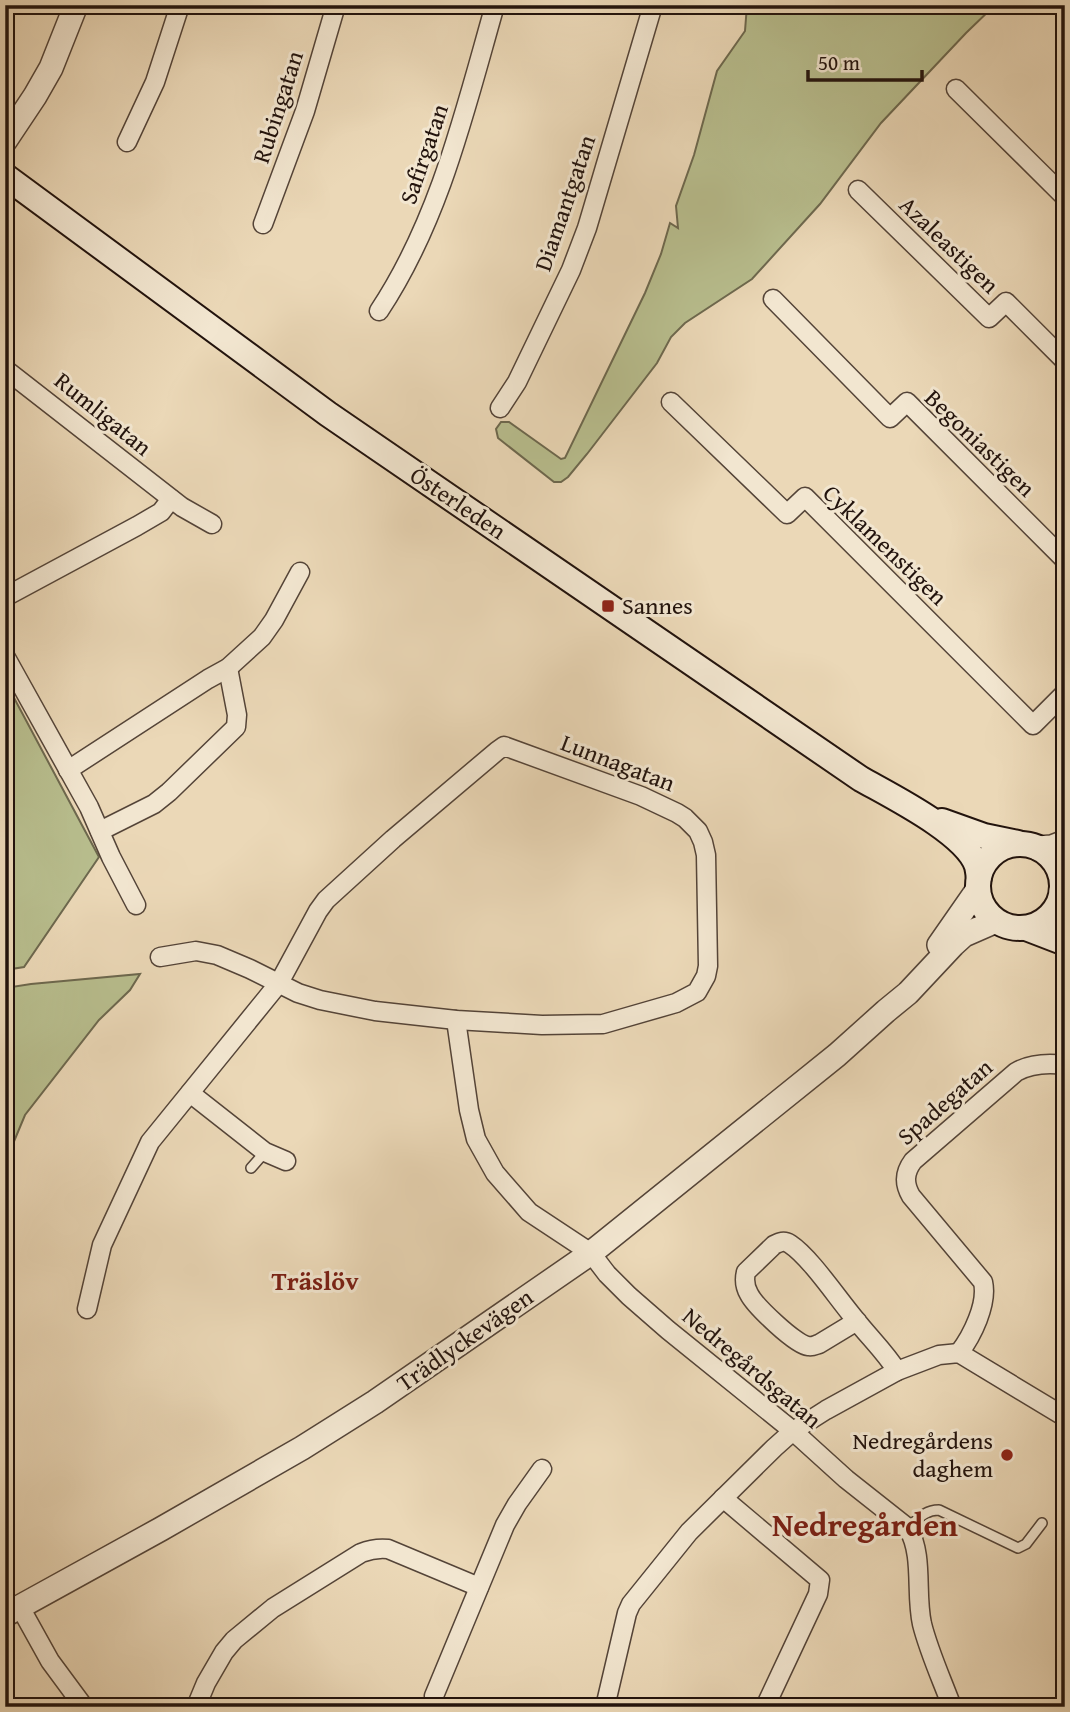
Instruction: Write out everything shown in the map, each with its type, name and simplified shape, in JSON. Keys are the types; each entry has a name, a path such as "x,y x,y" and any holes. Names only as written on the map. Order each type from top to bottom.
{"main road":[{"name":"Österleden","path":"5,176 394,460 861,779 922,814 958,840 977,865 978,883"},
{"name":"Österleden","path":"922,814 985,836 1029,846"},
{"name":"Trädlyckevägen","path":"978,883 988,859 995,853 1012,845 1029,846"},
{"path":"978,883 983,908 996,921 1016,928 1039,924 1049,916 1063,896 1060,876 1054,862 1044,852 1029,846"},
{"path":"1026,928 1065,943"}],"street":[{"path":"5,141 51,68 76,5"},
{"path":"127,142 155,82 180,5"},
{"name":"Rubingatan","path":"263,224 305,111 336,5"},
{"name":"Safirgatan","path":"379,311 398,281 423,231 456,138 495,5"},
{"name":"Diamantgatan","path":"500,408 517,382 535,345 571,270 587,228 653,5"},
{"path":"956,89 1065,197"},
{"name":"Azaleastigen","path":"858,190 989,318 1006,302 1065,361"},
{"name":"Begoniastigen","path":"773,299 890,418 907,402 1065,560"},
{"name":"Rumligatan","path":"5,369 171,499 212,524"},
{"name":"Cyklamenstigen","path":"671,402 787,514 805,497 1033,725 1065,693"},
{"path":"5,597 161,512 171,499"},
{"path":"68,770 228,668 262,637 300,572"},
{"path":"5,656 89,807 136,905"},
{"path":"100,831 154,804 236,727 237,715 228,668"},
{"name":"Lunnagatan","path":"160,957 195,951 217,955 298,993 375,1011 542,1026 603,1024 676,1003 697,992 706,976 706,856 703,842 698,831 685,818 641,796 504,746 393,839 326,900 279,983"},
{"name":"Trädlyckevägen","path":"1029,846 1052,846 1065,842"},
{"name":"Trädlyckevägen","path":"886,1011 962,914 978,883"},
{"name":"Trädlyckevägen","path":"13,1611 161,1530 302,1448 375,1402 591,1253 837,1055 917,985 964,935 996,921"},
{"path":"87,1309 102,1245 150,1142 279,983"},
{"name":"Nedregårdsgatan","path":"456,1020 476,1139 495,1173 529,1212 591,1253 607,1274 658,1322 908,1528"},
{"name":"Spadegatan","path":"959,1353 977,1322 984,1300 983,1282 912,1196 906,1184 909,1166 1016,1072 1029,1067 1065,1065"},
{"path":"190,1093 265,1152 286,1161"},
{"path":"857,1321 819,1344 801,1344 754,1301 746,1285 746,1272 774,1245 785,1241 802,1254 889,1358 897,1371"},
{"path":"605,1707 631,1604 681,1542 723,1498 793,1431 826,1410 897,1371 939,1355 959,1353 1065,1417"},
{"path":"434,1696 505,1525 542,1468"},
{"path":"723,1498 820,1580 818,1594 765,1707"},
{"path":"908,1528 916,1549 919,1606 923,1625 952,1707"},
{"path":"196,1707 206,1682 234,1640 273,1608 370,1549 388,1549 479,1587"},
{"path":"13,1611 84,1707"}],"lane":[{"path":"251,1168 265,1152"},
{"path":"908,1528 922,1515 931,1510 939,1510 1018,1548 1026,1544 1042,1523"}],"green space":[{"path":"747,5 995,5 881,123 820,204 752,279 685,323 671,337 657,363 587,454 568,477 561,482 554,482 498,438 496,429 501,422 509,422 561,459 565,458 645,293 670,223 678,228 676,206 694,155 717,71 745,31"},
{"path":"5,681 99,857 24,967 5,970"},
{"path":"140,974 130,990 99,1020 25,1115 5,1163 5,988"}],"place":[{"name":"Sannes","path":"608,606"},
{"name":"Nedregårdens daghem","path":"1007,1455"}],"district":[{"name":"Träslöv","path":"315,1281"},
{"name":"Nedregården","path":"865,1525"}]}
